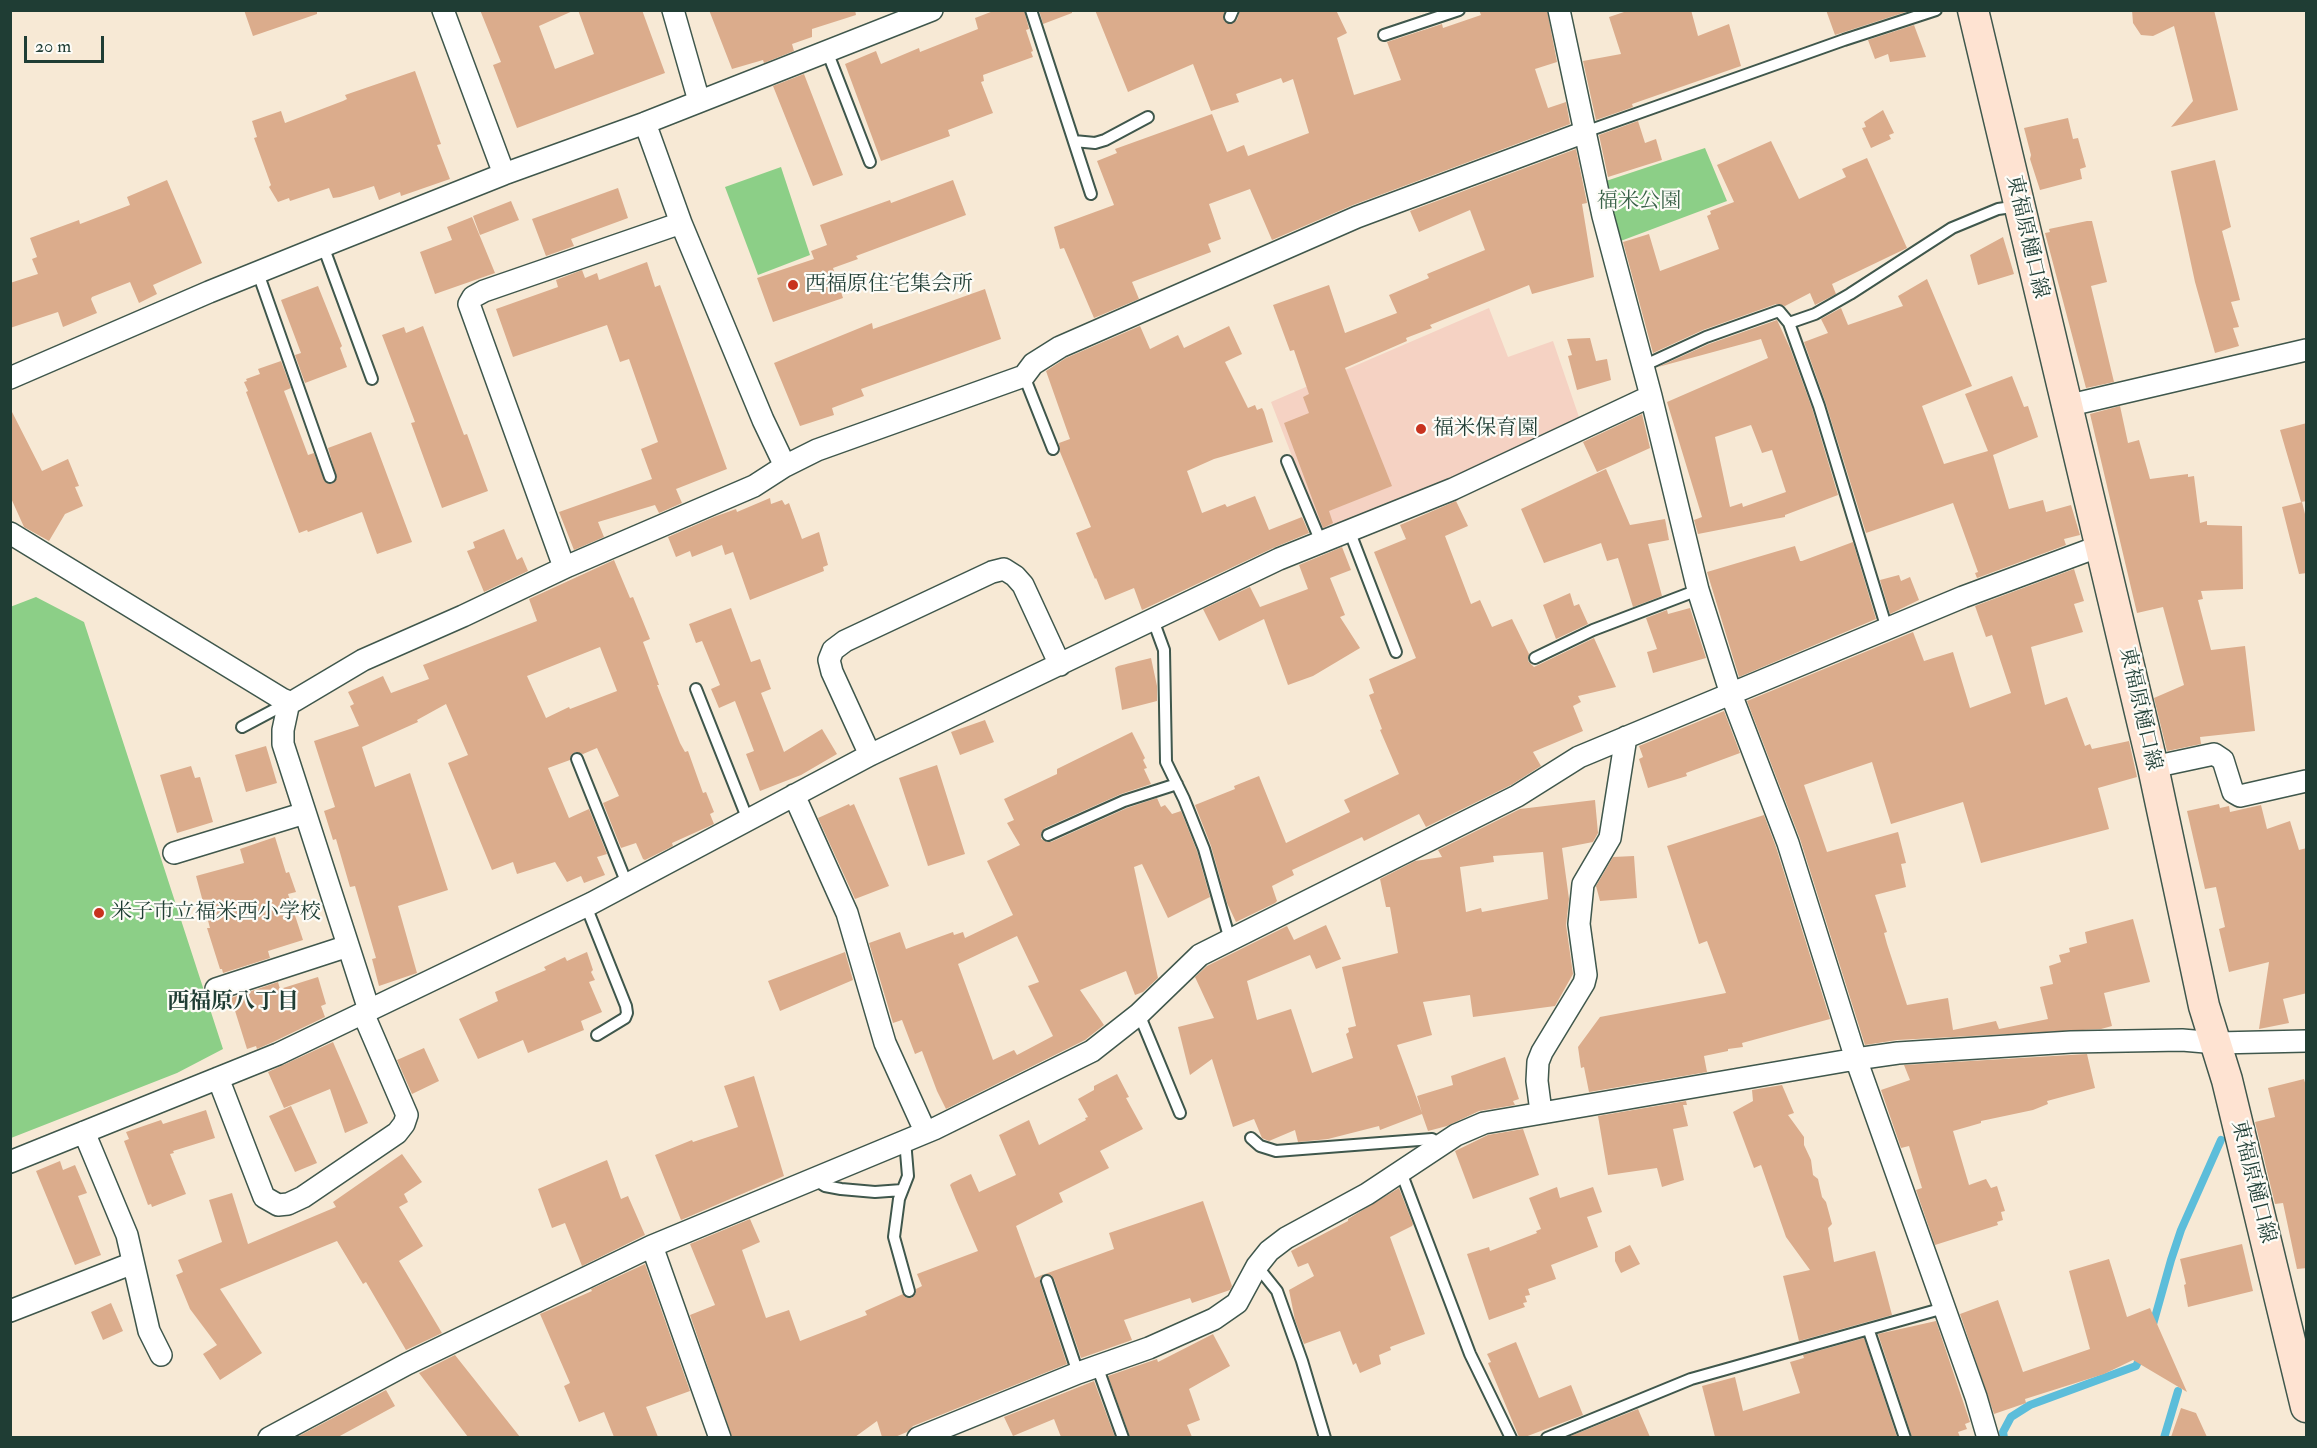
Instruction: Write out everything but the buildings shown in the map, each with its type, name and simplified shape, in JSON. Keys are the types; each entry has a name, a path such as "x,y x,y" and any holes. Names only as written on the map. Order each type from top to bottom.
{"main road":[{"name":"東福原樋口線","path":"1973,10 2153,767 2204,1006 2217,1043 2307,1407"}],"street":[{"path":"443,10 504,174"},
{"path":"673,10 699,101"},
{"path":"10,378 323,246 932,10"},
{"path":"1559,10 1603,216 1651,396 1698,590 1731,694 1788,843 1856,1059 1989,1437"},
{"path":"645,123 681,223 763,420 785,466"},
{"path":"10,533 289,702 294,701 363,660 463,616 564,567 754,486 785,466 817,450 1024,376 1033,364 1060,347 1335,226 1585,132"},
{"path":"564,567 470,304 473,297 484,291 681,223"},
{"path":"2066,406 2307,350"},
{"path":"10,1162 278,1054 586,906 870,755 1279,559 1453,489 1651,396"},
{"path":"269,1437 407,1364 652,1246 934,1129 1092,1051 1139,1014 1200,955 1517,796 1579,757 1963,597 2100,546"},
{"path":"870,755 832,672 829,660 832,650 845,641 897,616 992,572 1004,569 1023,585 1060,665"},
{"path":"218,1078 264,1197 278,1205 288,1204 303,1197 397,1133 407,1115 366,1011 348,946 283,744 283,730 289,702"},
{"path":"1541,1112 1537,1081 1538,1062 1584,983 1586,975 1579,924 1583,884 1610,838 1626,736"},
{"path":"2153,767 2214,754 2223,760 2233,792 2240,796 2307,781"},
{"path":"794,795 847,913 885,1043 925,1131"},
{"path":"174,853 305,813"},
{"path":"216,989 348,946"},
{"path":"918,1437 1149,1348 1221,1315 1237,1303 1257,1266 1269,1251 1286,1238 1367,1194 1440,1144 1484,1124 1541,1112 1898,1053 2071,1042 2307,1041"},
{"path":"84,1132 127,1235 149,1331 161,1355"},
{"path":"652,1246 720,1437"},
{"path":"10,1311 133,1263"}],"lane":[{"path":"1031,10 1091,194"},
{"path":"1384,35 1459,10"},
{"path":"1585,132 1936,10"},
{"path":"826,51 870,162"},
{"path":"1074,141 1095,143 1105,140 1148,117"},
{"path":"1789,323 1815,314 1850,294 1952,228 1998,209 2019,206"},
{"path":"323,246 372,379"},
{"path":"258,273 330,477"},
{"path":"1643,366 1706,337 1779,311 1789,323 1819,406 1887,629"},
{"path":"1024,376 1053,449"},
{"path":"1287,461 1321,542"},
{"path":"1349,530 1396,652"},
{"path":"1535,658 1593,630 1698,590"},
{"path":"1153,621 1164,651 1166,762 1204,849 1230,940"},
{"path":"696,689 748,820"},
{"path":"242,727 289,702"},
{"path":"577,759 627,885"},
{"path":"1048,835 1124,801 1177,784"},
{"path":"586,906 627,1013 625,1018 597,1035"},
{"path":"1139,1014 1180,1113"},
{"path":"1251,1138 1260,1146 1276,1151 1432,1139 1440,1144"},
{"path":"905,1140 908,1176 899,1198 894,1237 909,1291"},
{"path":"1401,1172 1470,1354 1510,1437"},
{"path":"812,1178 825,1186 841,1189 875,1192 902,1190"},
{"path":"1257,1266 1277,1291 1302,1361 1325,1437"},
{"path":"1047,1281 1088,1370 1123,1437"},
{"path":"1547,1437 1691,1379 1869,1331 1944,1308"},
{"path":"1869,1331 1905,1437"}],"shaded area":[{"name":"福米保育園","path":"1489,308 1508,357 1553,341 1580,420 1543,442 1321,531 1271,402"}],"green space":[{"name":"福米公園","path":"1705,148 1727,201 1618,242 1603,182"},
{"path":"781,167 810,255 758,275 725,187"},
{"name":"米子市立福米西小学校","path":"36,597 84,622 223,1049 177,1073 11,1138 10,607"}],"waterway":[{"path":"2152,1328 2181,1230 2221,1140"},
{"path":"2004,1438 2003,1432 2011,1417 2030,1405 2136,1366 2142,1354"},
{"path":"2164,1438 2178,1391"}],"place":[{"name":"西福原住宅集会所","path":"793,285"},
{"name":"福米保育園","path":"1421,429"},
{"name":"米子市立福米西小学校","path":"99,913"}],"district":[{"name":"西福原八丁目","path":"233,1003"}]}
